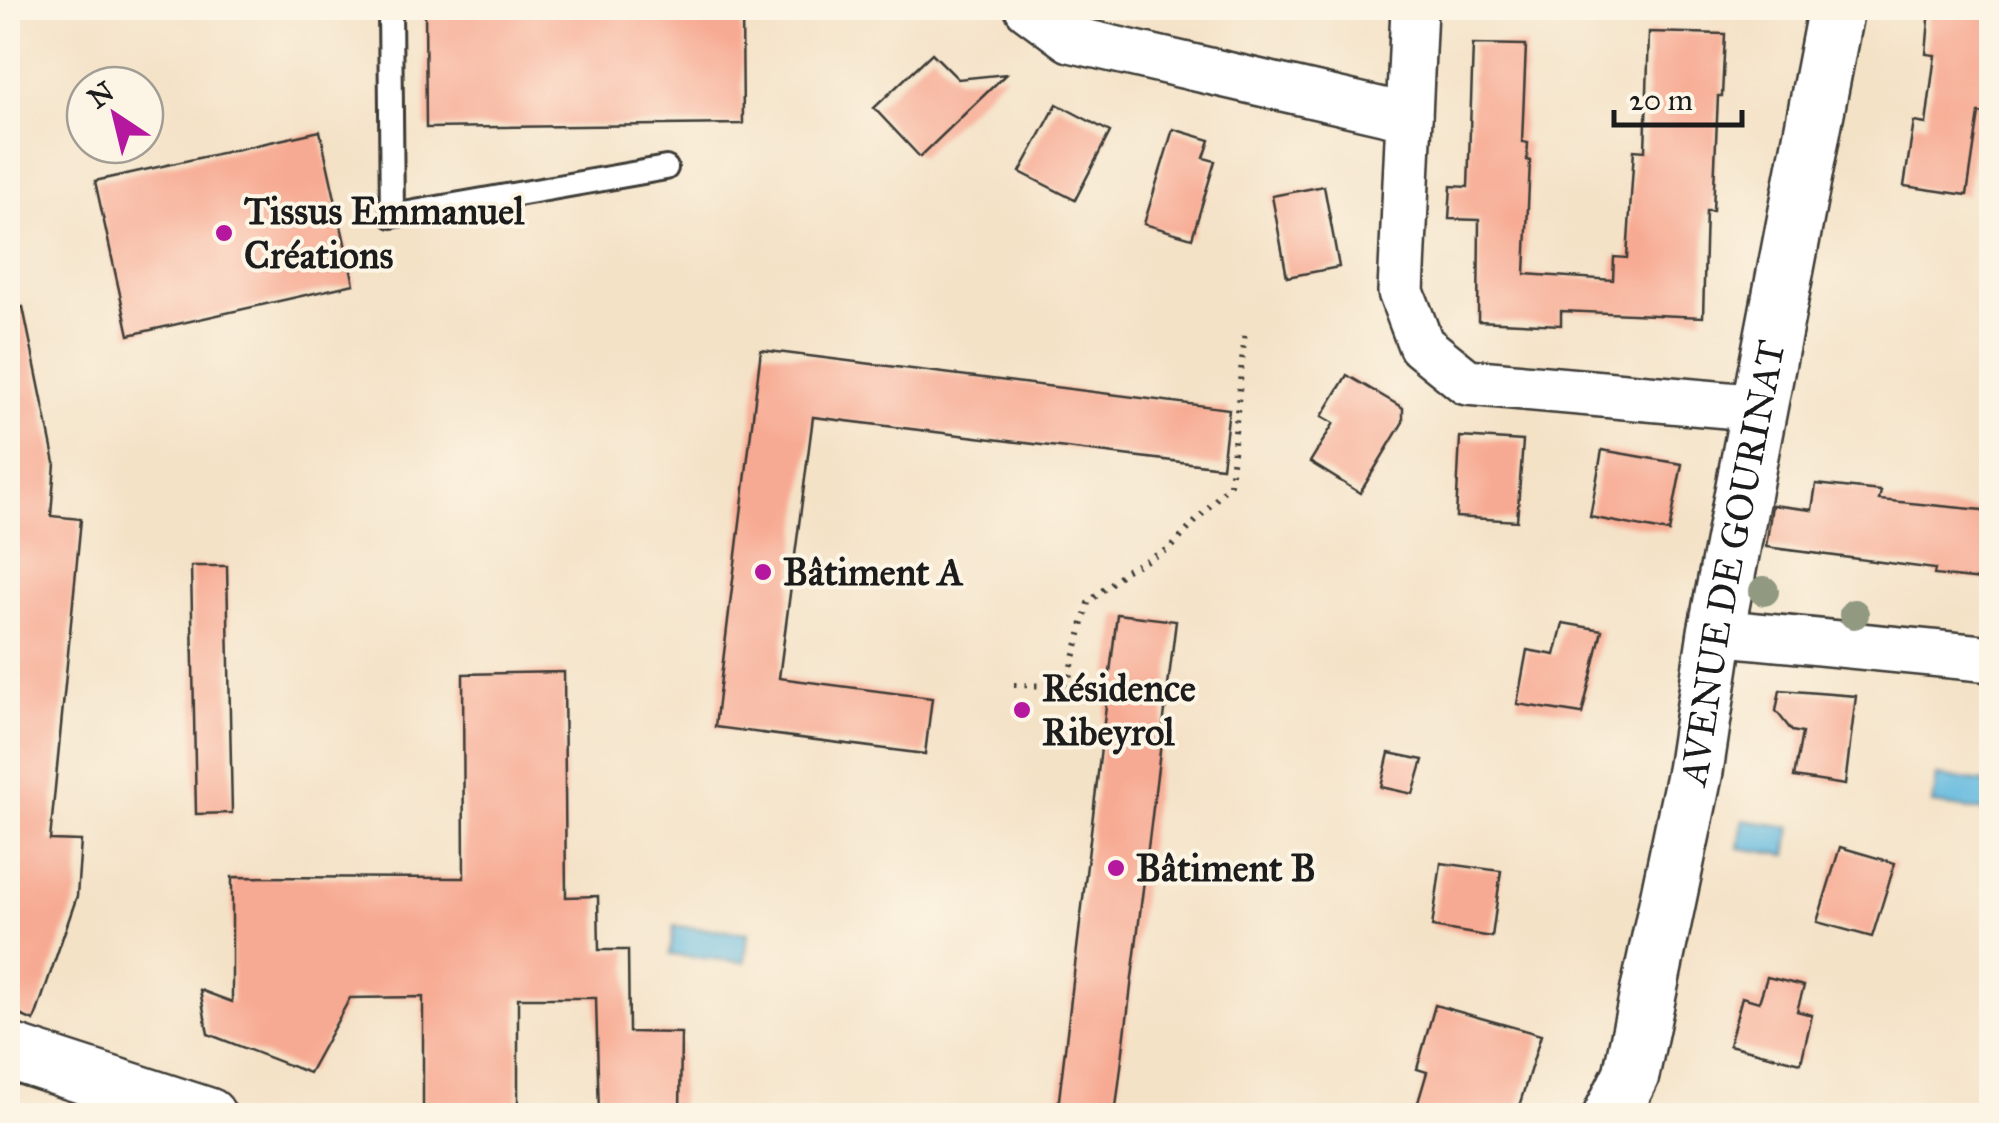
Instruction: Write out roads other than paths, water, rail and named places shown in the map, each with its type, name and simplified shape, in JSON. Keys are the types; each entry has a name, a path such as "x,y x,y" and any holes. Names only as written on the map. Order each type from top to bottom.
{"street":[{"path":"1028,8 1070,39 1409,117"},
{"path":"1414,8 1401,292 1421,345 1468,382 1761,408"},
{"name":"AVENUE DE GOURINAT","path":"1611,1116 1630,1075 1695,771 1716,632 1836,8"},
{"path":"1716,632 1992,659"},
{"path":"8,1051 208,1116"}],"lane":[{"path":"390,8 392,216 666,168"}],"water":[{"path":"1937,776 1991,783 1986,811 1933,804"},
{"path":"1743,820 1791,827 1787,855 1739,848"},
{"path":"674,926 748,933 745,962 670,955"}],"place":[{"name":"Tissus Emmanuel Créations","path":"224,233"},
{"name":"Bâtiment A","path":"763,572"},
{"name":"Résidence Ribeyrol","path":"1022,710"},
{"name":"Bâtiment B","path":"1116,868"}]}
